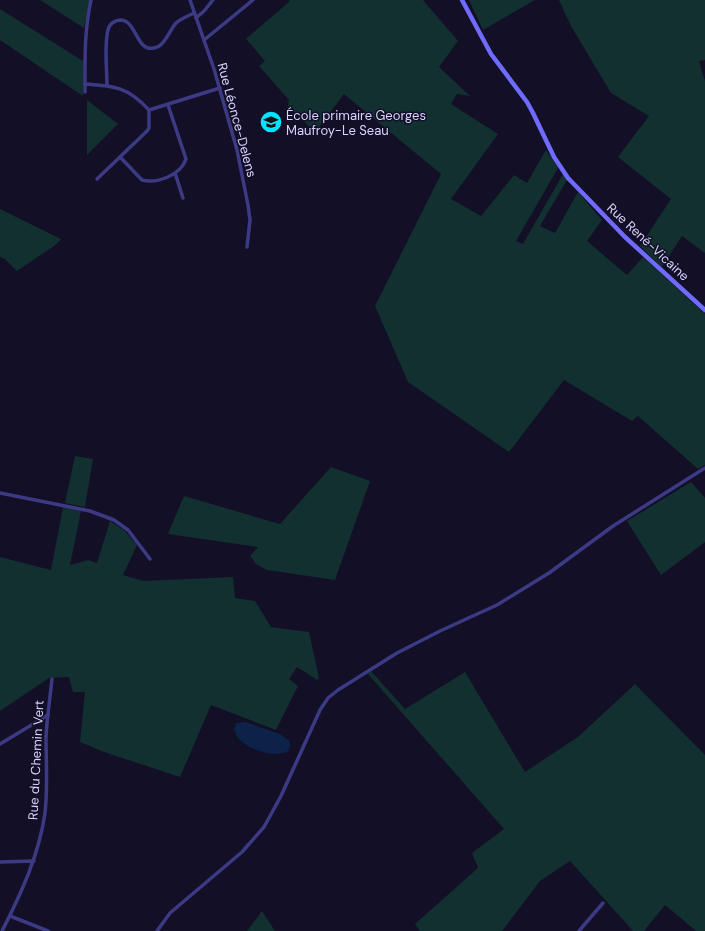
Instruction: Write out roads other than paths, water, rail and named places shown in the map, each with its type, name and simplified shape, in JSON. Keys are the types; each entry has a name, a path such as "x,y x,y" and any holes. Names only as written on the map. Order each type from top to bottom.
{"street":[{"path":"86,92 86,24 91,0"},
{"name":"Rue Léonce-Delens","path":"190,0 220,88 237,150 250,220 247,247"},
{"path":"196,18 213,0"},
{"path":"204,40 253,0"},
{"name":"Rue René-Vicaine","path":"462,0 491,54 527,102 538,121 554,157 577,188 630,242 705,310"},
{"path":"107,85 107,37 108,29 111,24 115,21 126,21 130,24 147,48 155,48 161,44 175,24 194,13"},
{"path":"85,84 107,85 120,88 140,100 149,110 149,128 147,131 97,179"},
{"path":"149,110 220,88"},
{"path":"120,156 142,180 147,181 169,177 185,163 186,159 168,105"},
{"path":"175,173 183,198"},
{"path":"157,931 175,908 242,852 264,828 281,796 320,710 328,698 338,690 397,653 440,631 497,605 548,573 612,526 705,468"},
{"path":"0,493 90,511 114,520 128,530 150,559"},
{"name":"Rue du Chemin Vert","path":"2,931 34,861 42,832 45,812 47,770 46,736 52,679"},
{"path":"0,744 48,715"},
{"path":"0,862 34,861"},
{"path":"579,931 603,903"},
{"path":"10,916 48,931"}],"water":[{"path":"245,722 280,734 290,741 290,747 287,752 275,754 262,752 245,744 238,738 234,729 236,723"}],"place":[{"name":"École primaire Georges Maufroy-Le Seau","path":"271,122"}]}
